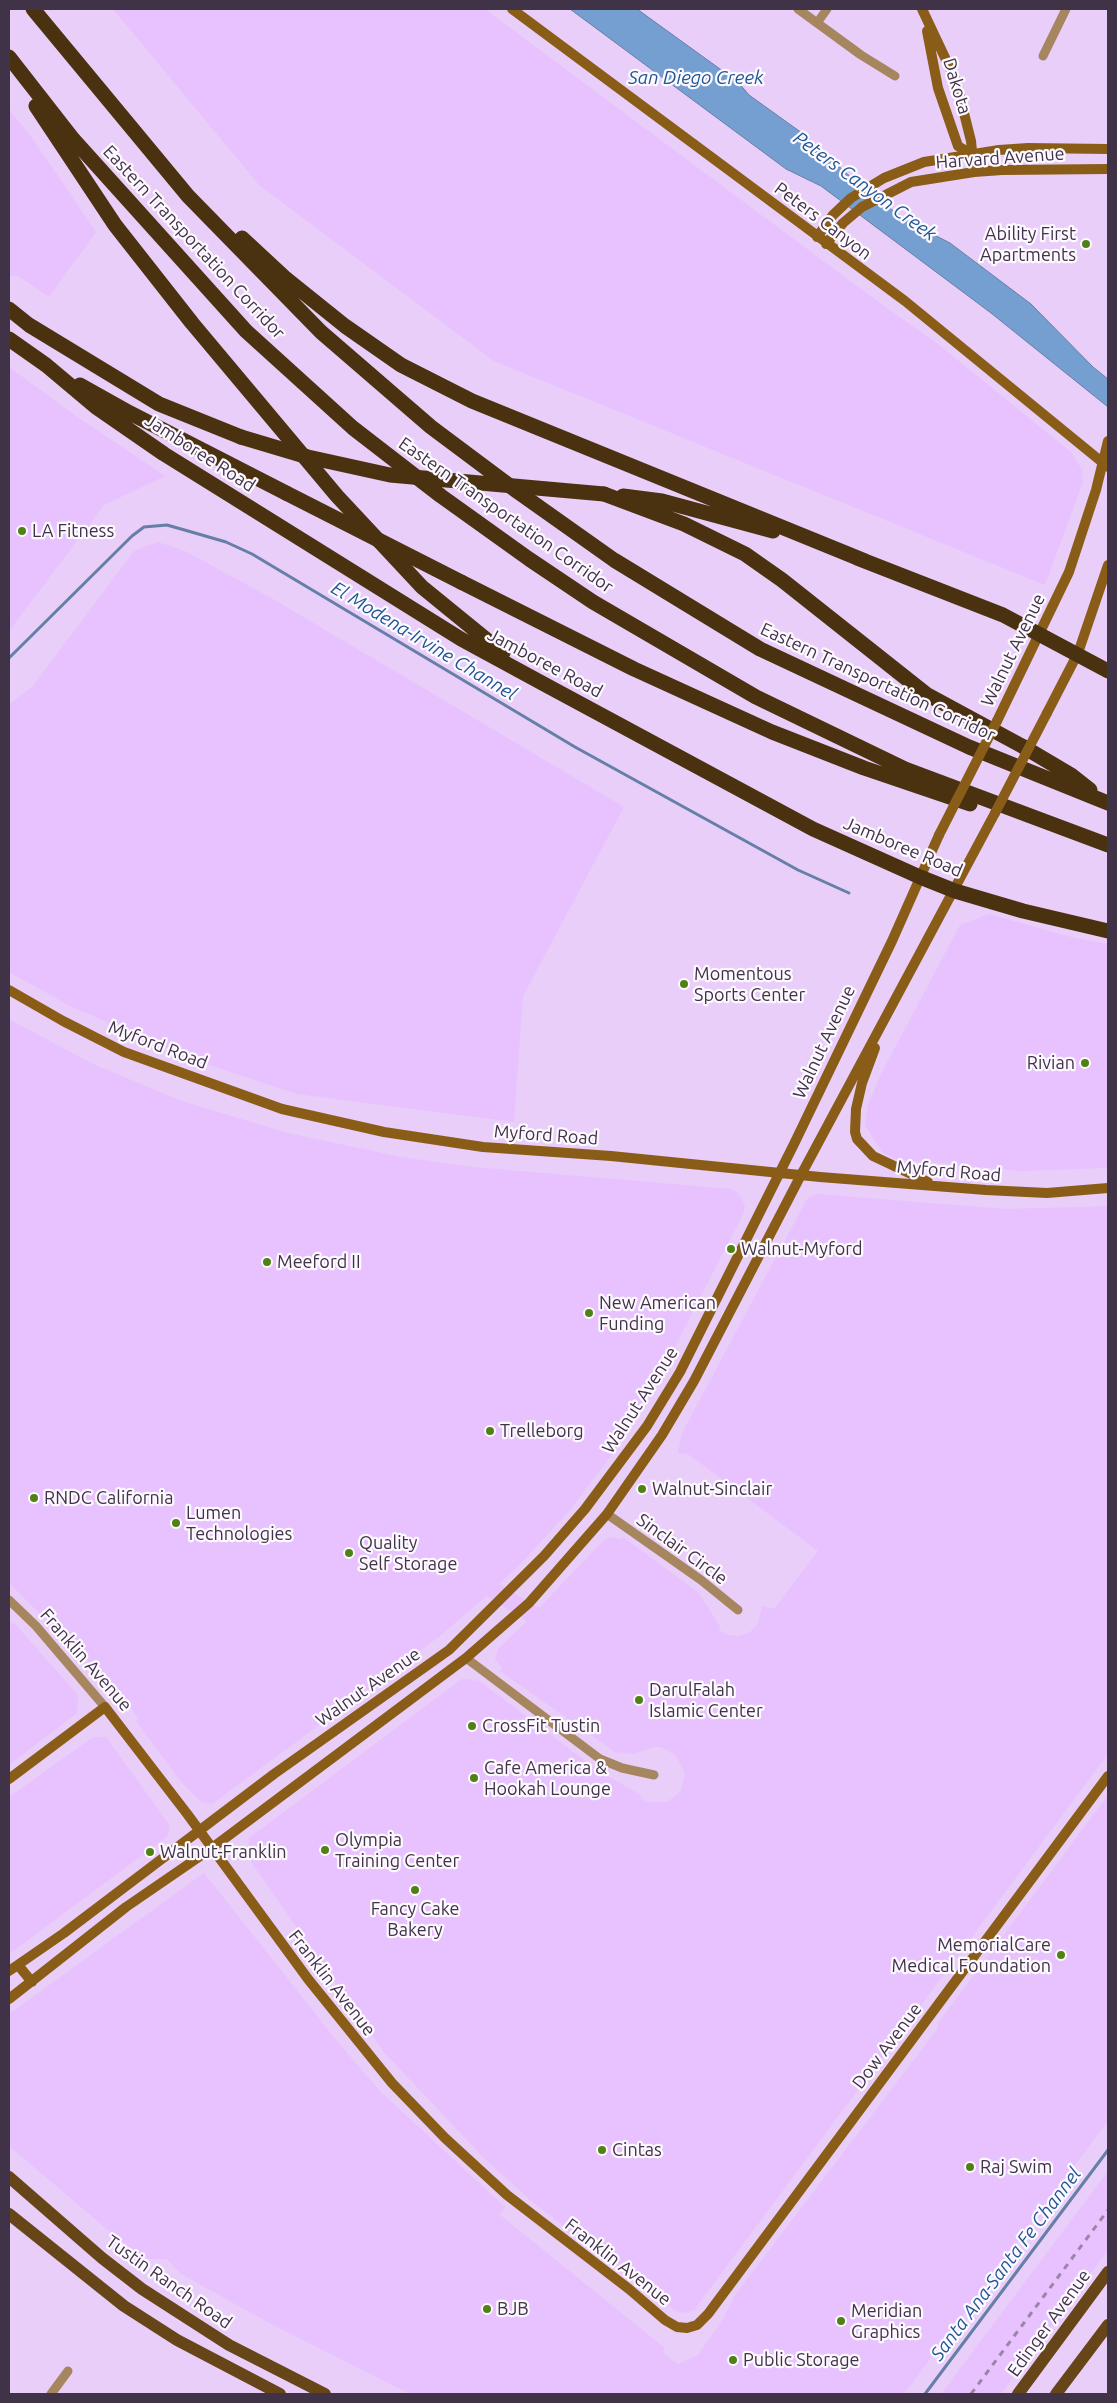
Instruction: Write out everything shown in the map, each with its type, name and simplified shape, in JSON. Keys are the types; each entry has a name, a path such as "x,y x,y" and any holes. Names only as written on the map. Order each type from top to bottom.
{"highway":[{"name":"Eastern Transportation Corridor","path":"33,9 157,161 188,196 321,332 431,427 614,560 760,649 969,747 1107,802"},
{"name":"Eastern Transportation Corridor","path":"11,59 73,139 246,331 353,428 441,496 593,602 756,697 905,768 1103,844"},
{"path":"11,59 37,107 115,226 192,323 337,496 422,587 475,632 542,683"},
{"path":"157,161 284,277 345,326 401,365 472,401 865,561"},
{"name":"Jamboree Road","path":"9,309 29,325 159,404 241,437 308,457 390,475 662,501 766,529 865,561 1003,615 1078,653 1108,671"},
{"name":"Jamboree Road","path":"9,339 46,365 96,407 164,454 461,639 542,683 813,829 920,877 954,891 1032,914 1108,932"},
{"path":"46,365 130,413 461,582 634,669 772,732 949,798 1103,844"},
{"path":"604,494 684,524 745,554 782,580 906,680 934,698 1071,775 1107,802"}],"main road":[{"name":"Tustin Ranch Road","path":"9,2177 102,2258 142,2289 229,2345 325,2394"},
{"path":"9,2214 124,2306 177,2340 280,2394"},
{"name":"Edinger Avenue","path":"1018,2394 1108,2272"},
{"path":"1056,2394 1108,2325"}],"street":[{"name":"Peters Canyon","path":"512,9 905,301 1106,465"},
{"path":"798,9 861,55 895,76"},
{"path":"817,22 827,9"},
{"name":"Dakota","path":"922,9 953,76 969,132 974,172"},
{"path":"1044,56 1066,9"},
{"name":"Dakota","path":"926,20 937,84 958,146 971,154"},
{"path":"937,84 953,76"},
{"name":"Harvard Avenue","path":"817,236 833,215 850,198 878,181 924,162 971,154 1052,147 1108,149"},
{"name":"Harvard Avenue","path":"826,244 844,223 862,207 891,190 910,182 974,172 1029,168 1108,169"},
{"name":"Walnut Avenue","path":"13,1968 64,1933 282,1768 448,1650 544,1556 585,1509 636,1441 680,1372 780,1173 939,836 1040,634 1069,572 1106,465 1108,441"},
{"name":"Walnut Avenue","path":"9,1999 126,1907 212,1848 466,1658 529,1603 607,1514 662,1435 694,1382 801,1175 977,850 1078,653 1108,565"},
{"name":"Myford Road","path":"9,990 62,1022 124,1052 282,1109 384,1132 483,1146 1021,1193 1108,1188"},
{"path":"888,1013 862,1083 856,1109 855,1132 857,1139 872,1156 936,1185"},
{"name":"Sinclair Circle","path":"607,1514 701,1580 738,1610"},
{"name":"Franklin Avenue","path":"9,1600 36,1626 121,1724 308,1979 373,2062 445,2138 507,2195 629,2289 665,2320 677,2327 687,2328"},
{"path":"466,1658 600,1758 622,1768 654,1775"},
{"path":"9,1779 105,1707"},
{"name":"Dow Avenue","path":"687,2328 697,2325 708,2314 1108,1776"},
{"path":"13,1968 32,1982"},
{"path":"51,2394 68,2370"}],"shaded area":[{"path":"113,9 485,9 862,290 939,345 1071,452 1082,470 1083,482 1045,585 494,361 259,185"},
{"path":"9,110 30,135 96,232 49,297 18,276 9,276"},
{"path":"9,367 76,416 165,476 104,505 9,631"},
{"path":"158,542 185,551 273,599 624,807 523,996 514,1122 297,1094 200,1062 72,1007 9,972 9,704 32,687 134,551"},
{"path":"989,914 1071,937 1108,944 1108,1168 1020,1171 895,1159 882,1152 865,1125 868,1105 881,1074 960,925"},
{"path":"9,1019 93,1064 182,1101 288,1133 401,1157 473,1167 731,1189 737,1192 745,1205 744,1212 665,1366 619,1445 569,1511 499,1584 539,1608 602,1542 610,1537 620,1539 623,1537 699,1593 720,1627 719,1630 728,1635 739,1636 750,1632 758,1624 762,1606 774,1609 818,1551 688,1454 678,1453 682,1433 807,1199 817,1194 1006,1209 1108,1206 1108,1754 694,2310 684,2313 676,2311 530,2200 485,2159 383,2051 249,1859 249,1838 462,1679 470,1679 475,1682 478,1680 600,1772 641,1795 640,1798 648,1802 667,1802 681,1791 685,1774 676,1756 661,1747 654,1747 633,1754 615,1752 500,1671 502,1668 495,1659 498,1649 527,1621 486,1596 440,1636 212,1804 201,1802 182,1783 136,1721 138,1718 112,1682 109,1682 9,1583"},
{"path":"9,1621 12,1624 14,1623 78,1695 77,1713 9,1765"},
{"path":"93,1737 106,1737 168,1823 170,1828 167,1837 9,1954 9,1797"},
{"path":"1108,1795 1108,2121 904,2394 410,2394 273,2325 181,2274 167,2259 142,2259 9,2146 9,2014 204,1873 341,2046 381,2092 505,2207 500,2215 665,2348 663,2353 678,2364 698,2355 723,2319 735,2295 938,2028 938,2023"},
{"path":"1108,2171 1108,2250 1001,2394 941,2394"}],"water":[{"name":"San Diego Creek","path":"570,9 637,9 738,82 749,95 802,133 854,180 891,209 911,223 950,243 1031,304 1093,367 1108,379 1108,407 991,313 821,186 786,169"}],"waterway":[{"name":"El Modena-Irvine Channel","path":"9,658 132,536 144,527 167,525 226,542 252,554 575,747 798,870 849,893"},
{"name":"Santa Ana-Santa Fe Channel","path":"925,2394 1108,2150"}],"railway":[{"path":"971,2394 1108,2210"}],"place":[{"name":"Ability First Apartments","path":"1086,244"},
{"name":"LA Fitness","path":"22,531"},
{"name":"Momentous Sports Center","path":"684,984"},
{"name":"Rivian","path":"1085,1063"},
{"name":"Walnut-Myford","path":"731,1249"},
{"name":"Meeford II","path":"267,1262"},
{"name":"New American Funding","path":"589,1313"},
{"name":"Trelleborg","path":"490,1431"},
{"name":"Walnut-Sinclair","path":"642,1489"},
{"name":"RNDC California","path":"34,1498"},
{"name":"Lumen Technologies","path":"176,1523"},
{"name":"Quality Self Storage","path":"349,1553"},
{"name":"DarulFalah Islamic Center","path":"639,1700"},
{"name":"CrossFit Tustin","path":"472,1726"},
{"name":"Cafe America & Hookah Lounge","path":"474,1778"},
{"name":"Olympia Training Center","path":"325,1850"},
{"name":"Walnut-Franklin","path":"150,1852"},
{"name":"Fancy Cake Bakery","path":"415,1890"},
{"name":"MemorialCare Medical Foundation","path":"1061,1955"},
{"name":"Cintas","path":"602,2150"},
{"name":"Raj Swim","path":"970,2167"},
{"name":"BJB","path":"487,2309"},
{"name":"Meridian Graphics","path":"841,2321"},
{"name":"Public Storage","path":"733,2360"}],"water label":[{"name":"Peters Canyon Creek","path":"865,186"}]}
